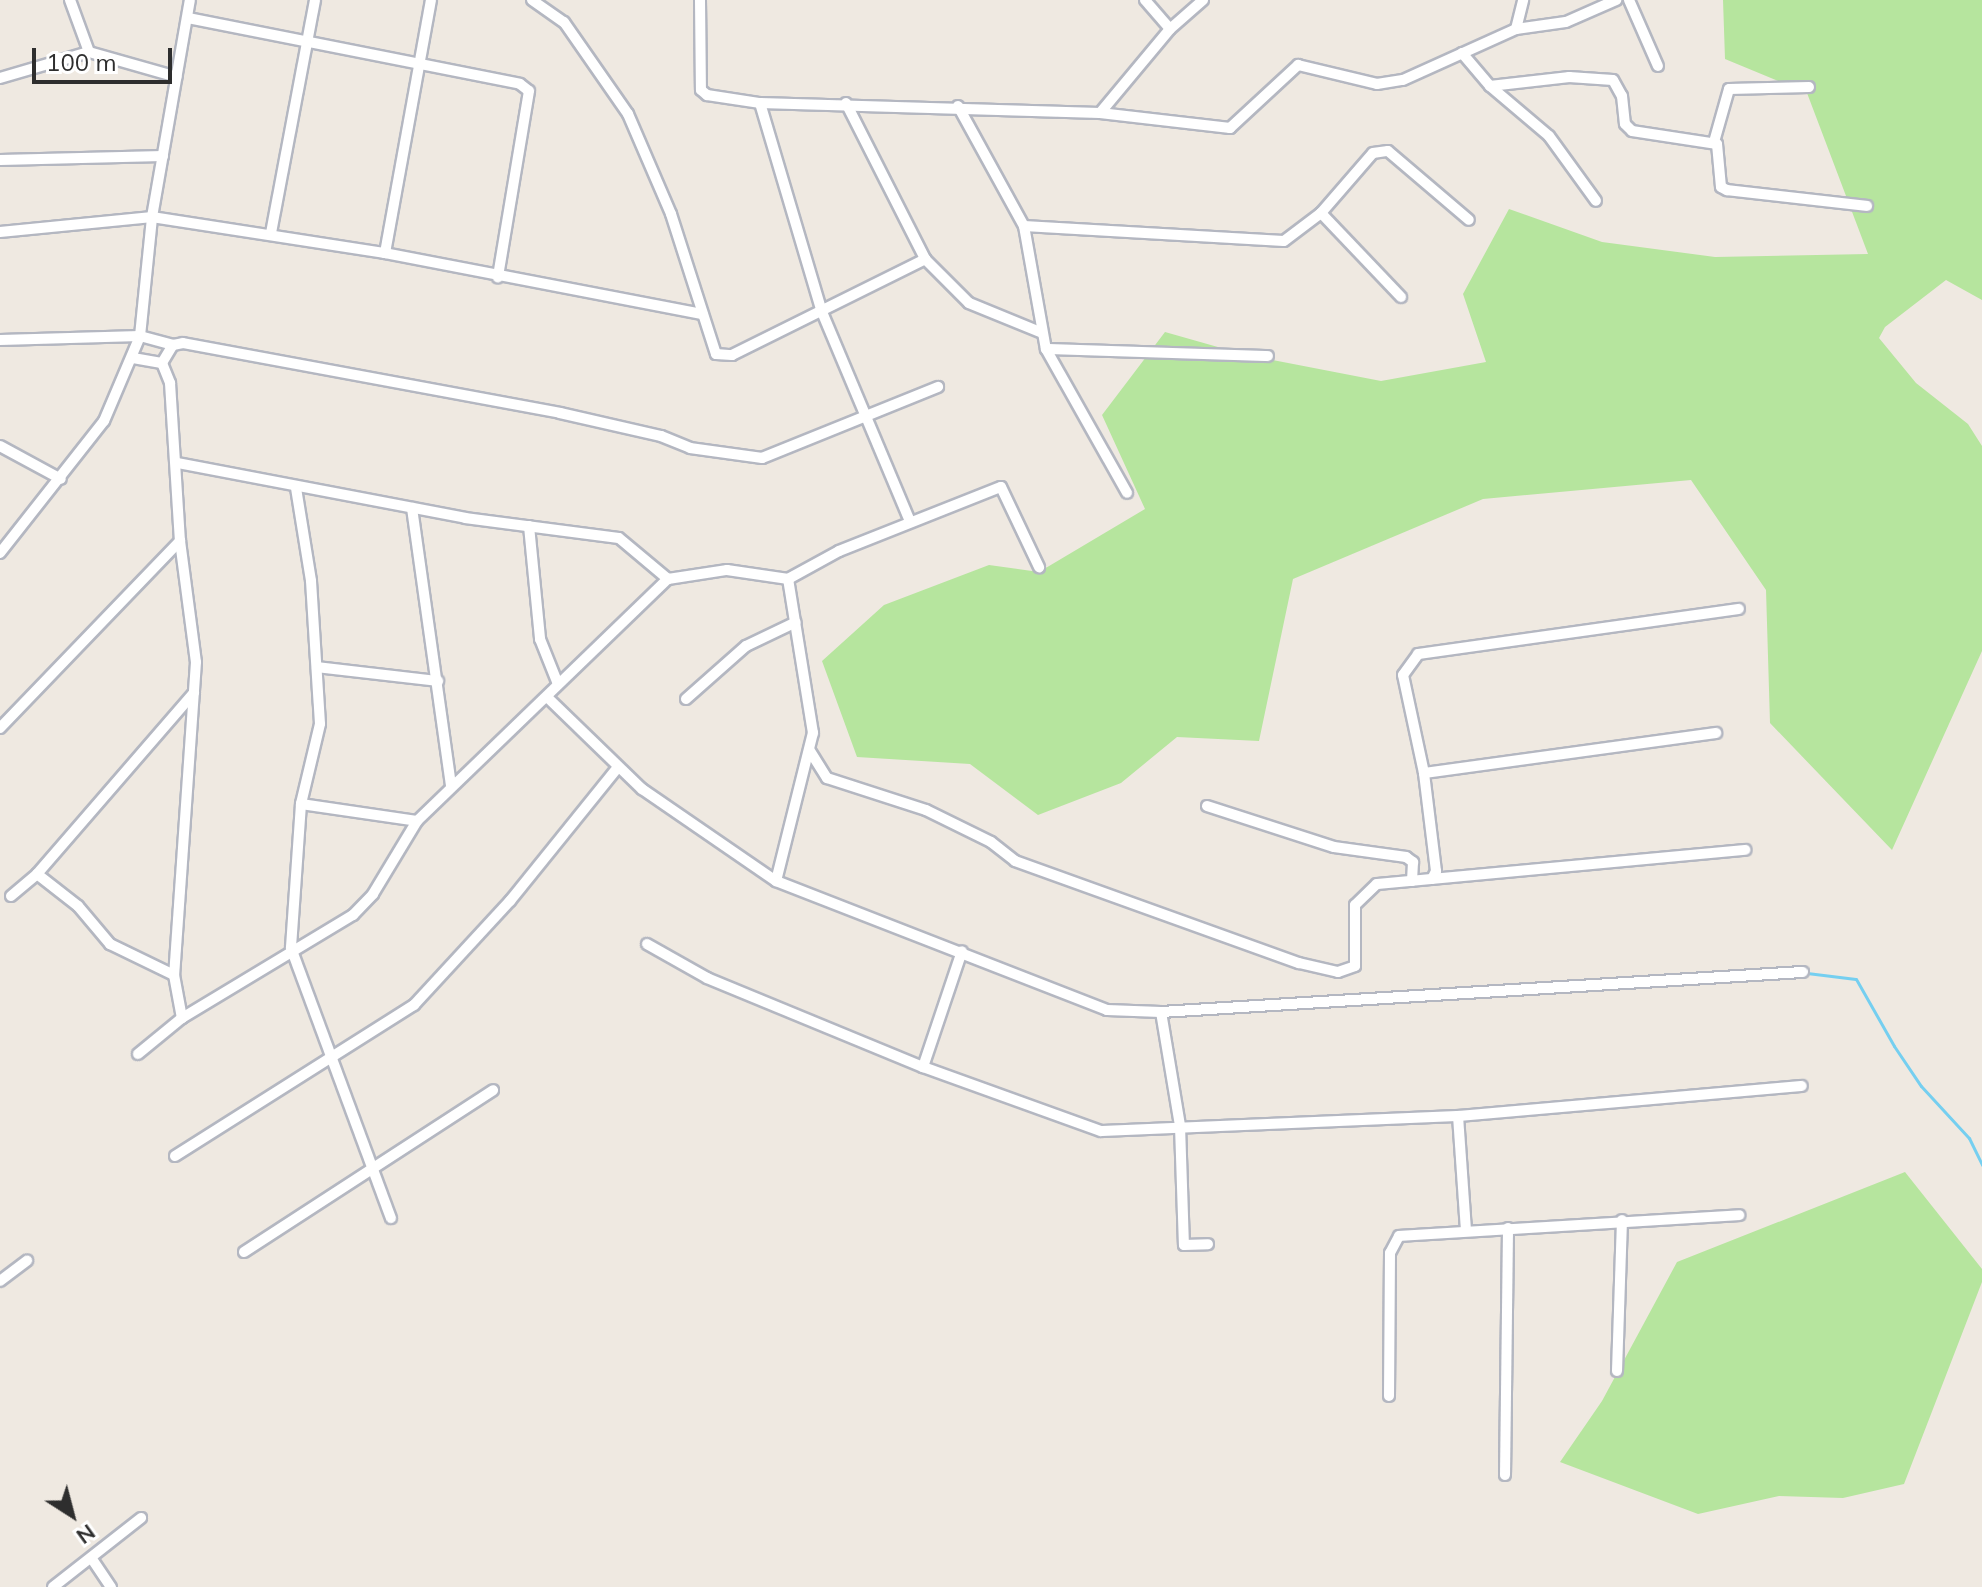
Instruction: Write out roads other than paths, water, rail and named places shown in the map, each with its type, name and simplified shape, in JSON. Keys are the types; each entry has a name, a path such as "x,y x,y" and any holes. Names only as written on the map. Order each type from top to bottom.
{"street":[{"path":"70,0 89,52"},
{"path":"0,553 104,421 133,358 140,336 152,217 190,0"},
{"path":"271,233 315,0"},
{"path":"385,253 431,0"},
{"path":"532,0 564,22 628,114 671,214 713,349 723,357 822,312 925,259"},
{"path":"700,0 701,90 760,103 958,106 1100,113 1230,128 1298,65 1377,84 1403,80 1516,29 1566,22 1616,0"},
{"path":"1145,0 1170,29"},
{"path":"1100,113 1170,29 1203,0"},
{"path":"1516,29 1523,0"},
{"path":"1629,0 1658,66"},
{"path":"188,18 306,45 520,84 529,91 498,277"},
{"path":"0,78 89,52 177,77"},
{"path":"1462,53 1490,86 1549,136 1596,201"},
{"path":"1490,86 1569,77 1613,80 1622,96 1625,124 1632,131 1714,142 1720,148 1721,187 1727,190 1867,206"},
{"path":"1714,142 1729,89 1809,87"},
{"path":"760,103 822,312 910,521"},
{"path":"846,103 925,259 969,303 1040,332"},
{"path":"958,106 1024,226 1040,332 1046,349 1127,493"},
{"path":"1024,226 1259,243 1284,241 1321,213 1373,153 1388,151 1469,220"},
{"path":"0,160 163,156"},
{"path":"1321,213 1401,297"},
{"path":"0,232 152,217 385,253 702,314"},
{"path":"0,340 140,336 173,345 183,343 560,413 729,456 776,455 938,387"},
{"path":"162,363 173,345"},
{"path":"1046,349 1268,356"},
{"path":"133,358 162,363"},
{"path":"162,363 170,383 178,463 180,541 196,662 174,975 182,1018"},
{"path":"0,446 61,479"},
{"path":"178,463 412,508 619,538 668,579"},
{"path":"138,1054 182,1018 291,948 353,915 373,894 417,821 668,579 727,570 788,579 910,521 1001,487 1039,567"},
{"path":"296,488 317,667 320,724 301,804 291,948 336,1058 391,1218"},
{"path":"412,508 451,785"},
{"path":"529,526 540,639 558,684"},
{"path":"0,728 180,541"},
{"path":"776,881 810,751 811,695 788,579"},
{"path":"1432,879 1436,871 1424,773 1403,675 1418,654 1739,609"},
{"path":"686,699 746,646 796,622"},
{"path":"317,667 438,681"},
{"path":"11,896 37,874 194,693"},
{"path":"548,698 618,767 776,881 1107,1010 1161,1012 1803,972"},
{"path":"1424,773 1716,733"},
{"path":"810,751 827,778 926,810 991,842 1015,861 1321,969 1351,971 1355,966 1359,897 1377,884 1745,850"},
{"path":"175,1156 336,1058 434,988 618,767"},
{"path":"301,804 417,821"},
{"path":"1207,806 1334,847 1406,857 1413,862 1412,881"},
{"path":"37,874 78,906 120,951 174,975"},
{"path":"647,944 707,978 923,1067 1084,1128 1458,1116 1802,1086"},
{"path":"923,1067 962,951"},
{"path":"1161,1012 1180,1126 1184,1245 1208,1244"},
{"path":"244,1252 373,1164 493,1090"},
{"path":"1458,1116 1466,1230"},
{"path":"1389,1396 1391,1243 1408,1233 1739,1215"},
{"path":"1617,1371 1622,1220"},
{"path":"1505,1475 1508,1228"},
{"path":"0,1281 27,1261"},
{"path":"53,1587 141,1518"},
{"path":"92,1559 111,1587"}],"waterway":[{"path":"1807,973 1856,979 1921,1086 1969,1138 1982,1165"}]}
